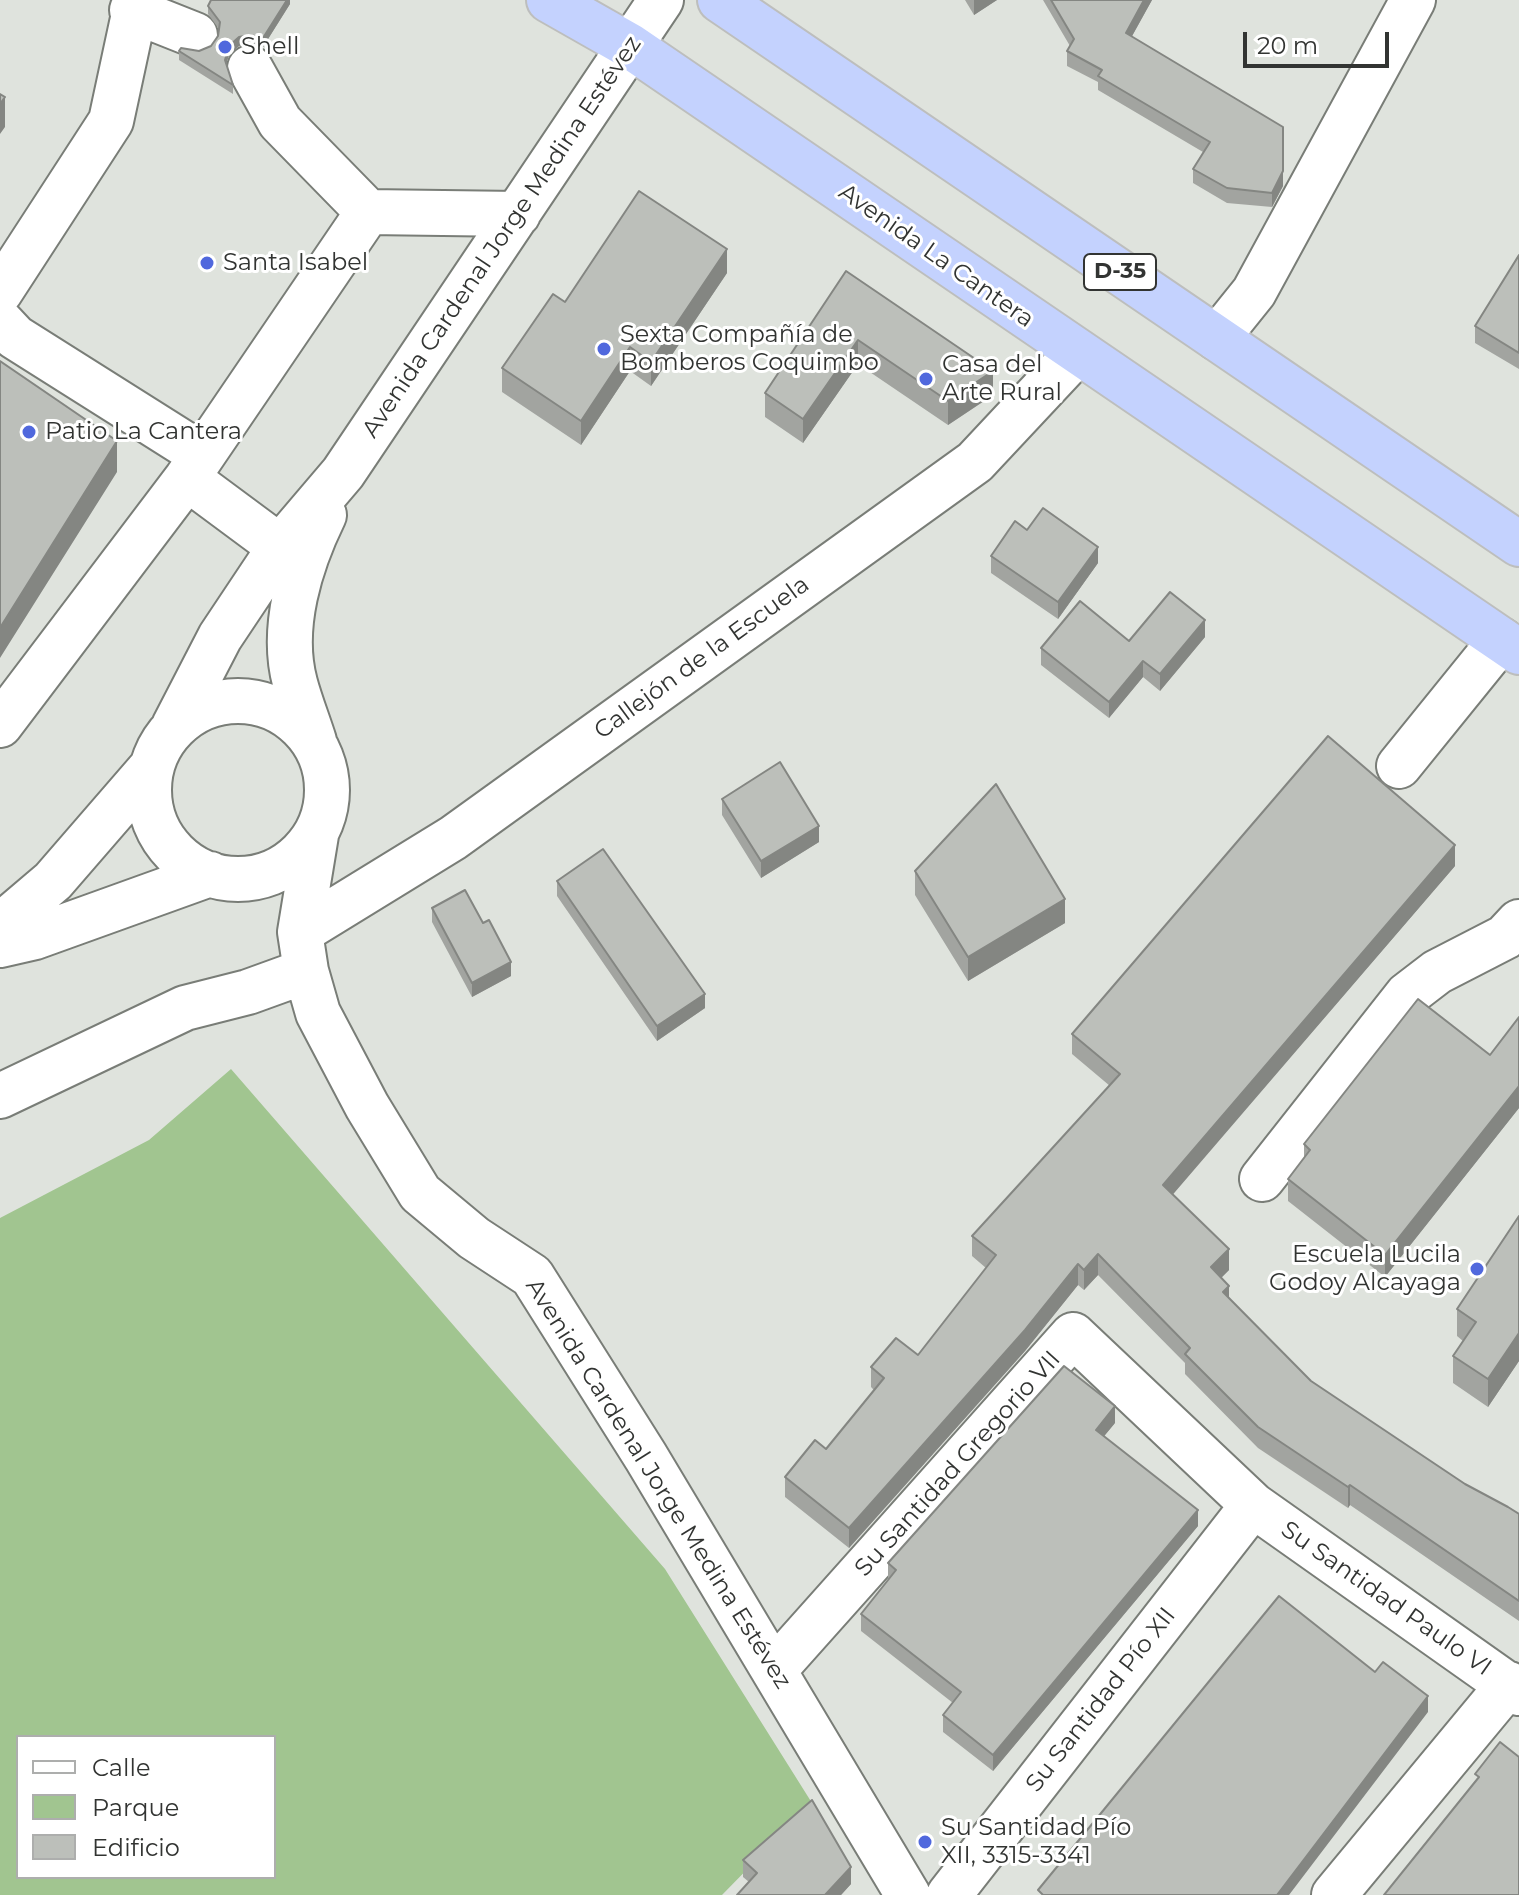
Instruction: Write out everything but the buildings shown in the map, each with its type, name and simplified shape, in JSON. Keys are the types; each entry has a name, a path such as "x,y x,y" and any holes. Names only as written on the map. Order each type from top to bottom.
{"highway":[{"name":"Avenida La Cantera","path":"549,0 630,46 1510,646"},
{"name":"D-35","path":"720,0 1519,544"}],"street":[{"name":"Avenida Cardenal Jorge Medina Estévez","path":"303,951 226,877 186,863 167,845 150,808 150,769 155,753 174,726 220,637 280,547 343,473 661,0"},
{"path":"1217,338 1254,292 1413,0"},
{"path":"0,292 111,121 134,5 195,35"},
{"path":"250,68 280,122 368,212 518,214"},
{"path":"0,725 195,467 368,212"},
{"path":"0,321 15,337 195,467 280,547"},
{"name":"Callejón de la Escuela","path":"0,1096 185,1008 248,992 453,838 975,462 1077,353"},
{"name":"Avenida Cardenal Jorge Medina Estévez","path":"343,473 306,552 291,615 293,680 324,764 328,788 325,812 316,835 303,951 318,1013 420,1193 474,1238 532,1276 908,1895"},
{"path":"1399,766 1510,646"},
{"name":"Avenida Cardenal Jorge Medina Estévez","path":"174,726 201,707 243,701 265,704 293,718 315,742"},
{"name":"Avenida Cardenal Jorge Medina Estévez","path":"0,926 53,881 150,769"},
{"name":"Avenida Cardenal Jorge Medina Estévez","path":"0,945 35,937 226,877 272,873 297,857 316,835"},
{"path":"1262,1179 1407,995 1437,972 1505,937 1519,922"},
{"name":"Su Santidad Gregorio VII","path":"774,1670 1073,1335 1253,1505"},
{"name":"Su Santidad Paulo VI","path":"1253,1505 1514,1688"},
{"name":"Su Santidad Pío XII","path":"949,1895 1253,1505"},
{"path":"1334,1895 1514,1688"}],"green space":[{"path":"231,1069 665,1569 812,1803 722,1895 0,1895 0,1218 149,1140"}],"place":[{"name":"Shell","path":"225,47"},
{"name":"Santa Isabel","path":"207,263"},
{"name":"Sexta Compañía de Bomberos Coquimbo","path":"604,349"},
{"name":"Casa del Arte Rural","path":"926,379"},
{"name":"Patio La Cantera","path":"29,432"},
{"name":"Escuela Lucila Godoy Alcayaga","path":"1477,1269"},
{"name":"Su Santidad Pío XII, 3315-3341","path":"925,1842"}]}
